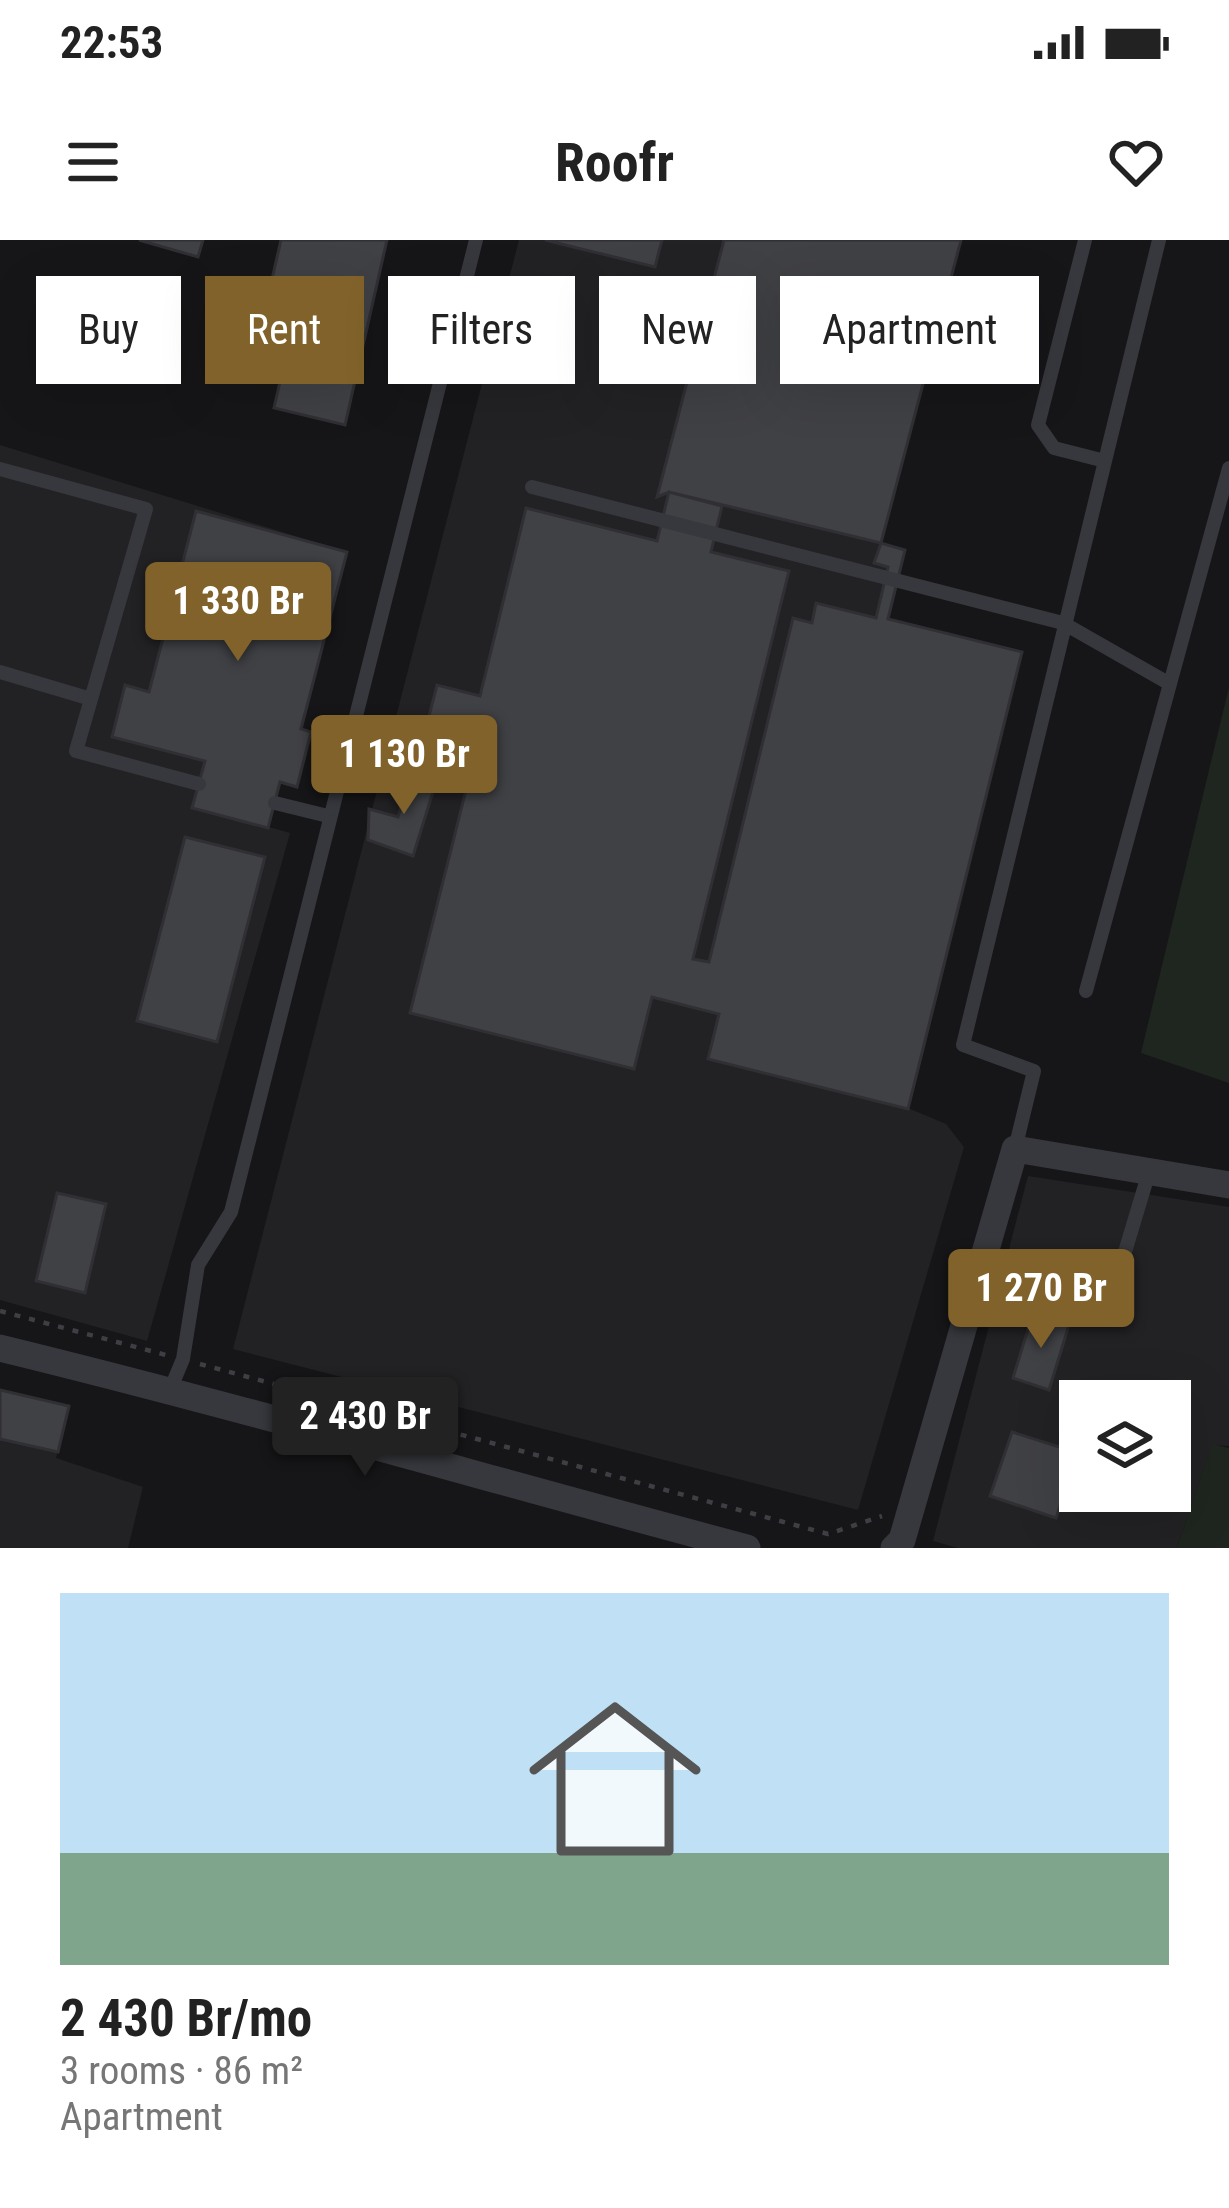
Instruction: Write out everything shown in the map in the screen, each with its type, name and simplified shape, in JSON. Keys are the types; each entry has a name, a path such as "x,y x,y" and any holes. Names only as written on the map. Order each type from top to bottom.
{"street":[{"path":"894,1548 902,1540 1016,1149 1229,1185"},
{"path":"0,1348 747,1548"}],"lane":[{"path":"170,1390 183,1359 198,1265 231,1212 476,240"},
{"path":"1085,240 1038,425 1054,448 1105,460"},
{"path":"1016,1149 1034,1071 962,1045 1159,240"},
{"path":"1086,991 1229,468"},
{"path":"0,470 146,508 76,751 199,784"},
{"path":"532,487 1063,623 1170,684"},
{"path":"0,672 91,699"},
{"path":"275,803 328,816"},
{"path":"1112,1295 1149,1172"}],"path":[{"path":"0,1311 828,1534 881,1518 888,1496"}],"shaded area":[{"path":"519,240 961,240 951,276 780,276 780,384 923,384 881,542 905,550 888,618 1022,652 908,1108 946,1124 964,1147 858,1510 233,1349 482,384 575,384 575,276 510,276"},
{"path":"0,445 347,552 301,728 311,732 297,787 280,783 269,827 290,833 147,1341 0,1300"},
{"path":"1229,687 1229,1083 1141,1053"},
{"path":"1028,1176 1229,1207 1229,1446 1212,1445 1191,1507 1191,1380 1059,1380 1059,1512 1189,1512 1177,1548 958,1548 933,1541"},
{"path":"0,1390 69,1406 56,1458 143,1487 128,1548 0,1548"},
{"path":"1212,1444 1229,1448 1229,1548 1177,1548"}],"building":[{"path":"139,240 203,240 198,257"},
{"path":"281,240 387,240 364,341 364,276 273,276"},
{"path":"545,240 662,240 655,267"},
{"path":"724,240 961,240 951,276 780,276 780,384 923,384 881,543 669,492 657,497 686,384 756,384 756,276 715,276"},
{"path":"280,384 354,384 345,425 274,408"},
{"path":"669,492 722,506 711,552 789,571 693,959 709,962 793,618 812,623 816,603 876,618 888,567 874,563 881,543 905,550 888,619 1022,652 908,1109 708,1059 719,1014 652,997 634,1069 410,1013 480,734 428,720 437,685 480,696 526,508 657,541"},
{"path":"196,511 347,552 301,729 311,732 297,787 280,782 268,828 192,808 205,761 112,737 125,685 149,692"},
{"path":"412,772 437,779 413,856 368,840 369,809 398,817"},
{"path":"185,837 265,857 217,1042 137,1021"},
{"path":"57,1193 106,1204 85,1293 36,1281"},
{"path":"1054,1268 1079,1274 1069,1318 1043,1312"},
{"path":"1033,1313 1069,1325 1049,1390 1013,1378"},
{"path":"0,1390 69,1406 58,1452 0,1439"},
{"path":"1012,1432 1059,1447 1056,1518 990,1496"}]}
